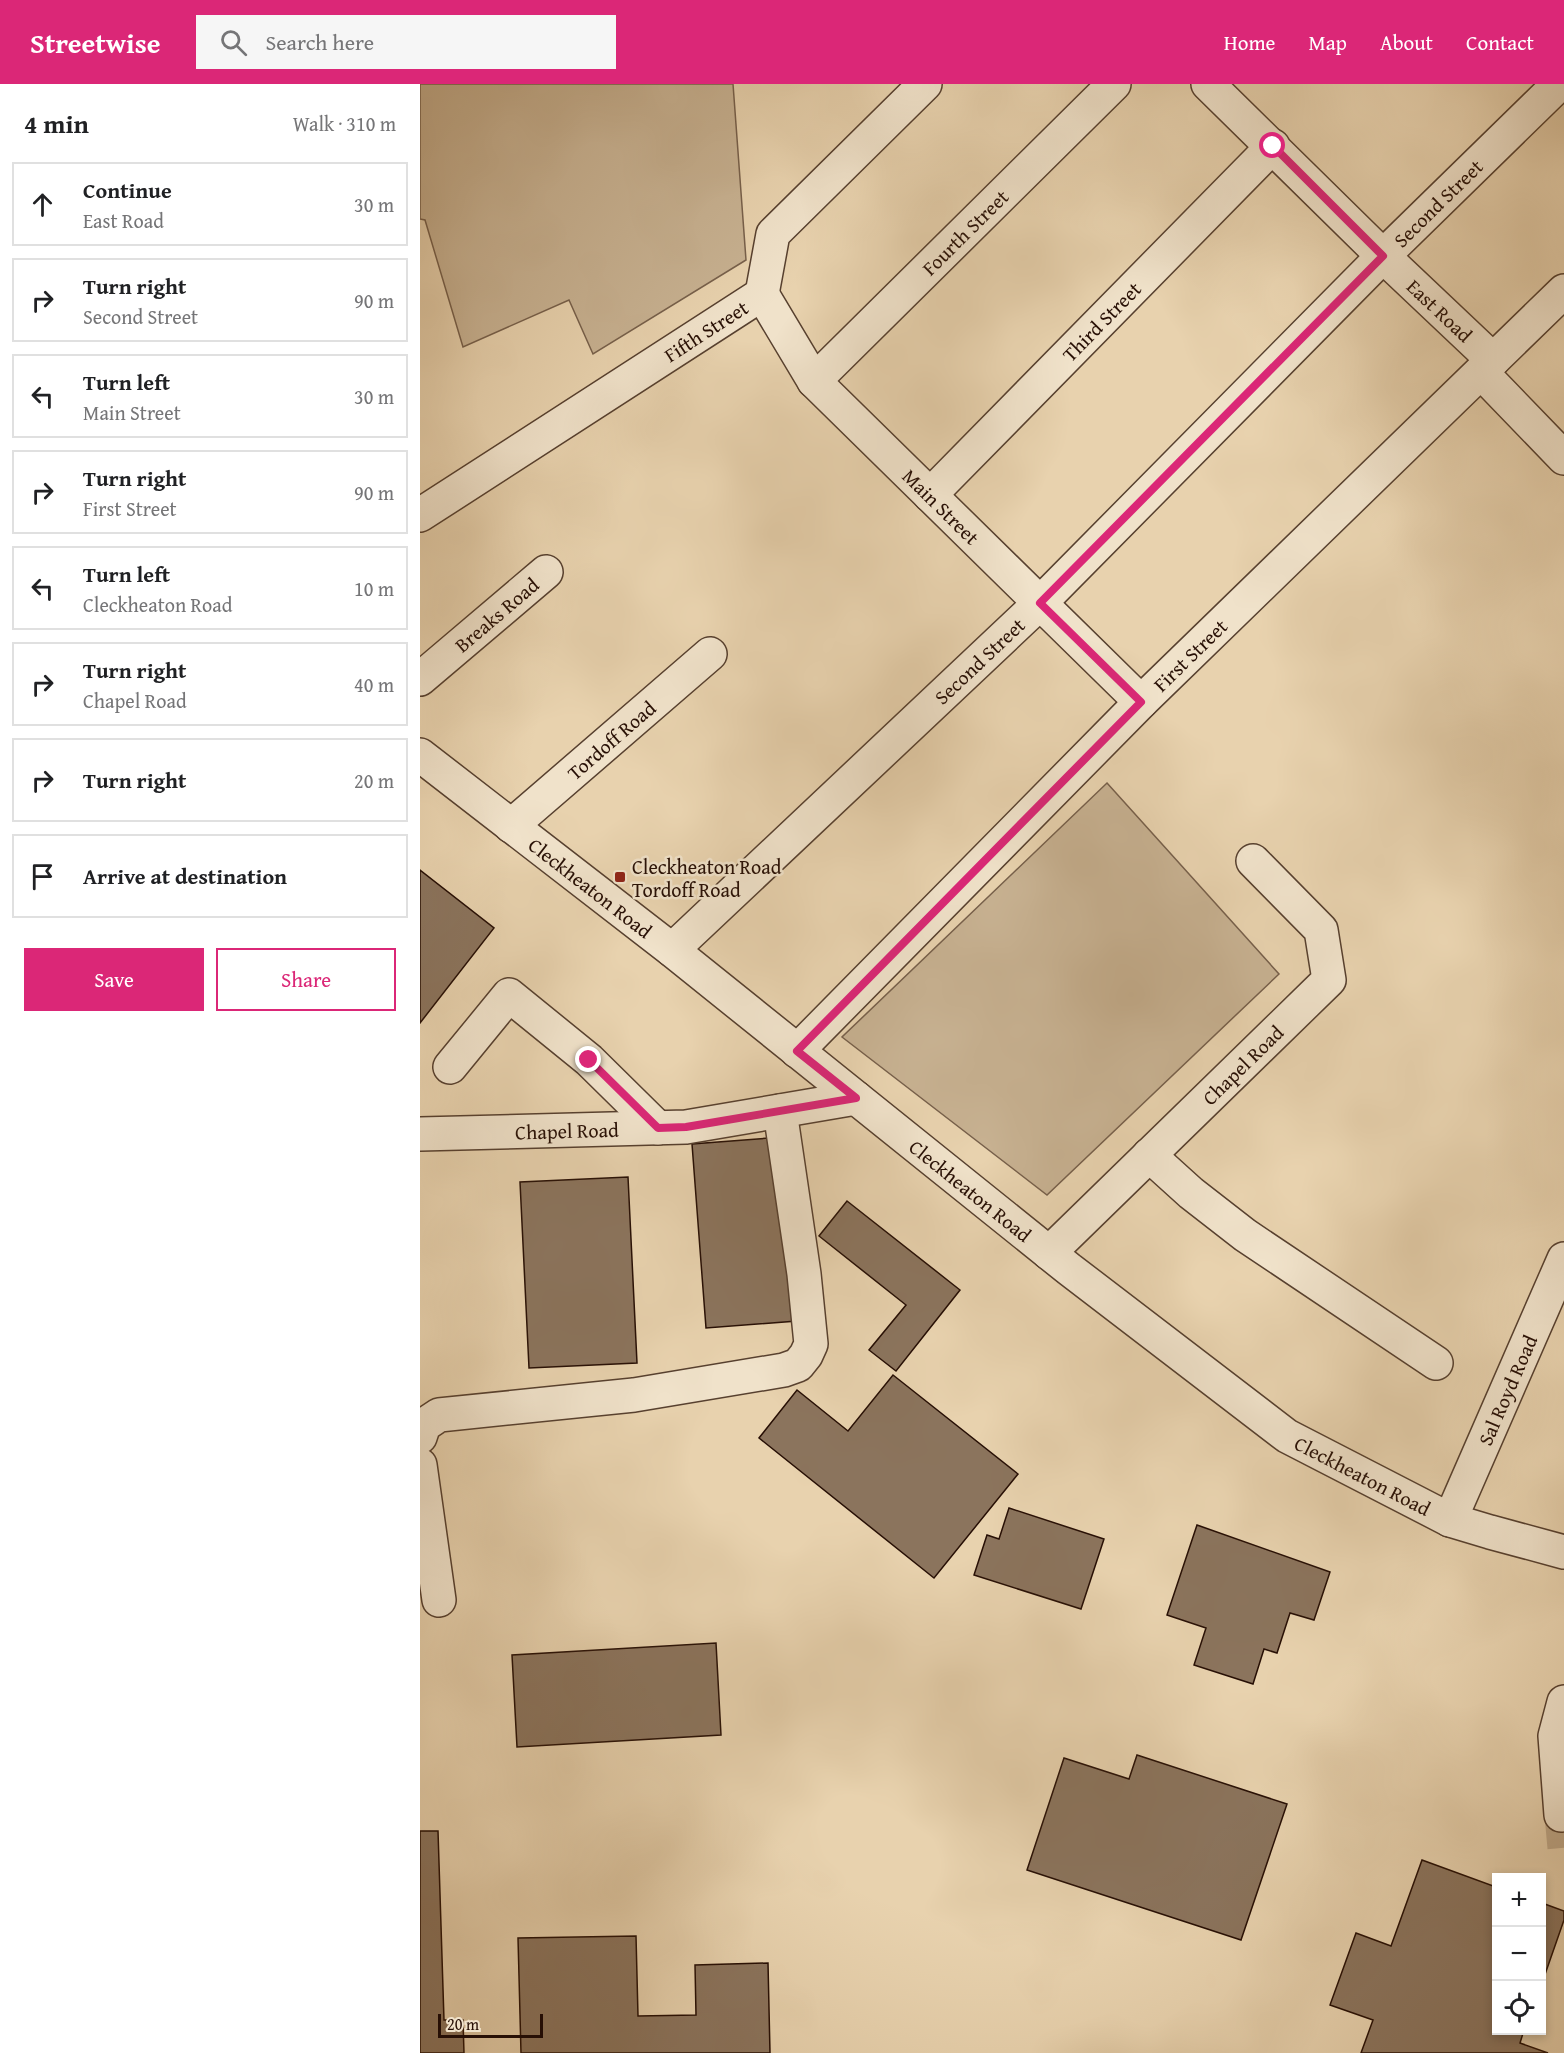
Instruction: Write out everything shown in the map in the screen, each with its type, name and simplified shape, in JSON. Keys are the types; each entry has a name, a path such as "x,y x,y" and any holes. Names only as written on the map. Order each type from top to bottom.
{"street":[{"name":"Fifth Street","path":"420,515 762,294 773,234 925,84"},
{"name":"Fourth Street","path":"814,381 1114,84"},
{"name":"East Road","path":"1208,84 1383,256 1487,366 1564,458"},
{"name":"Second Street","path":"672,950 1040,603 1383,256 1559,84"},
{"name":"Third Street","path":"930,495 1273,146"},
{"name":"First Street","path":"797,1051 1141,702 1564,291"},
{"name":"Main Street","path":"762,294 814,381 1141,702"},
{"name":"Breaks Road","path":"420,679 546,572"},
{"name":"Tordoff Road","path":"511,826 710,654"},
{"name":"Cleckheaton Road","path":"420,755 672,950 1050,1253 1287,1437 1450,1520 1564,1552"},
{"name":"Chapel Road","path":"1050,1253 1329,980 1321,930 1253,861"},
{"path":"450,1066 509,995 589,1060 658,1128"},
{"name":"Chapel Road","path":"420,1134 686,1127 856,1098"},
{"path":"420,1437 423,1425 439,1415 634,1395 784,1370 798,1365 812,1344 780,1111"},
{"path":"1149,1155 1191,1193 1245,1235 1436,1363"},
{"name":"Sal Royd Road","path":"1450,1520 1564,1260"},
{"path":"420,1465 439,1600"},
{"path":"1561,1815 1555,1736 1564,1702"}],"shaded area":[{"path":"420,84 733,84 746,260 593,354 569,300 463,347 425,220 420,219"},
{"path":"1107,783 1279,974 1047,1195 842,1037"}],"building":[{"path":"420,870 494,928 420,1023"},
{"path":"783,1137 797,1321 706,1328 692,1144"},
{"path":"628,1177 637,1363 529,1368 520,1182"},
{"path":"847,1201 960,1290 896,1371 869,1350 906,1305 819,1236"},
{"path":"893,1375 1018,1474 934,1578 759,1438 797,1390 848,1431"},
{"path":"1009,1508 1104,1539 1081,1609 974,1575 987,1535 999,1539"},
{"path":"1197,1525 1330,1572 1314,1620 1290,1613 1277,1653 1264,1649 1253,1684 1194,1665 1206,1628 1167,1615"},
{"path":"716,1643 721,1735 517,1747 512,1655"},
{"path":"1137,1755 1287,1804 1241,1940 1027,1870 1064,1758 1129,1779"},
{"path":"420,1831 438,1831 444,2020 463,2020 464,2053 420,2053"},
{"path":"1422,1860 1492,1886 1492,2035 1522,2035 1520,2043 1548,2053 1361,2053 1373,2020 1330,2005 1356,1933 1391,1946"},
{"path":"1546,1904 1564,1911 1564,1920 1546,1972"},
{"path":"636,1936 638,2016 696,2015 695,1965 768,1963 770,2053 521,2053 518,1938"}],"tunnel":[{"path":"1561,1815 1564,1848"}],"place":[{"name":"Cleckheaton Road Tordoff Road","path":"620,877"}],"route":[{"path":"589,1060 658,1128 686,1127 856,1098 797,1051 1141,702 1040,603 1383,256 1273,146"}]}
